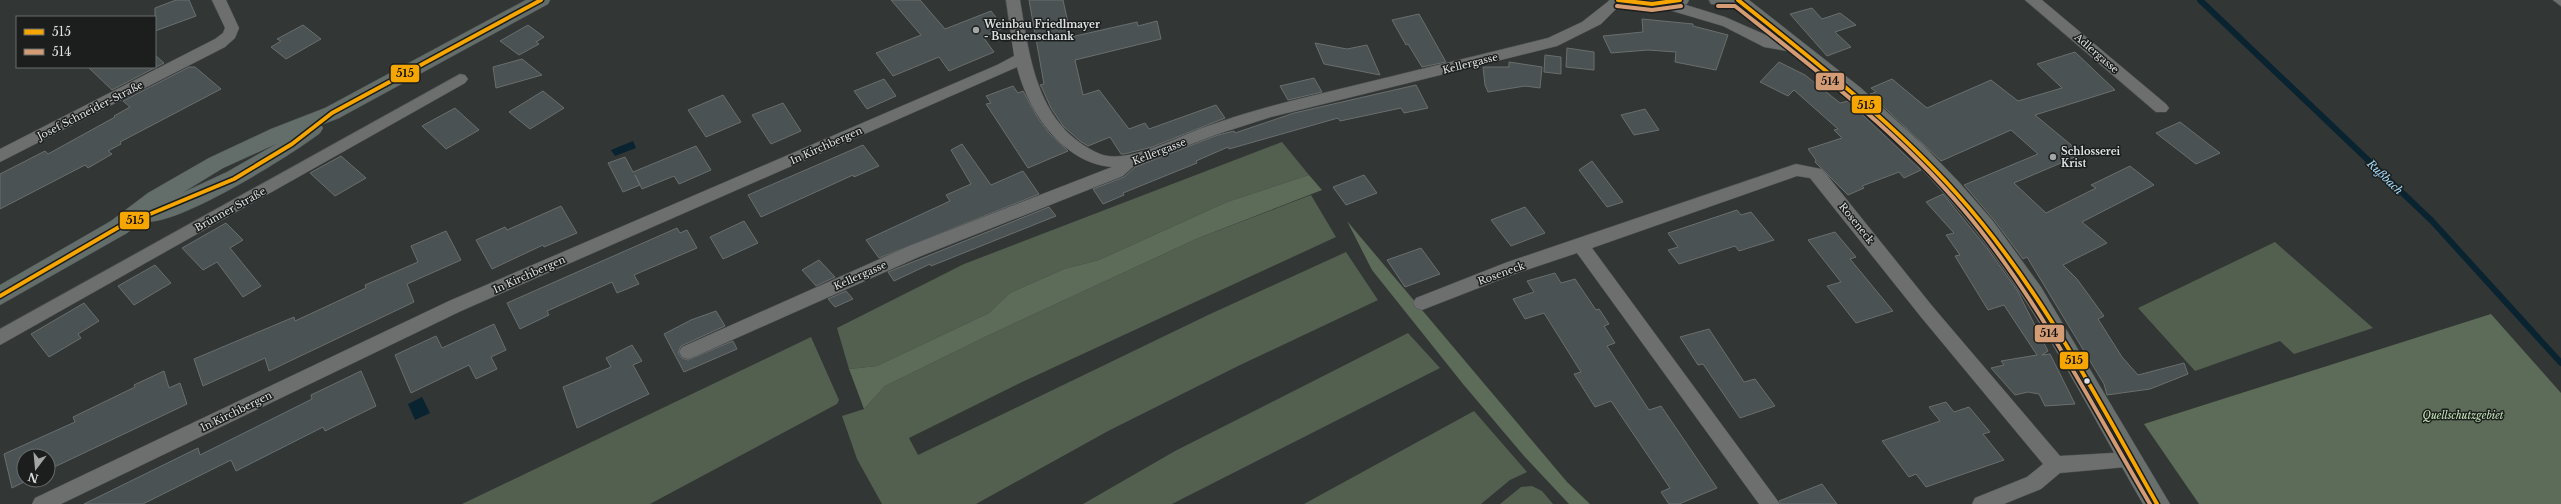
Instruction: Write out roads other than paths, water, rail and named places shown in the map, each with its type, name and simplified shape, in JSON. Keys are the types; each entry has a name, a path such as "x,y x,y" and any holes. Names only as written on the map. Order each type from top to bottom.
{"main road":[{"path":"0,296 119,227 234,179 292,144 332,113 541,0"},
{"path":"1618,0 1641,4 1669,1"},
{"path":"1718,0 1738,0 1841,82 1906,142 1984,226 2017,272 2084,377 2130,460 2157,504"}],"street":[{"name":"Josef Schneider-Straße","path":"0,156 220,43 230,35 232,28 219,0"},
{"path":"1013,0 1022,58 1029,85 1039,106 1068,142 1098,160 1128,162"},
{"name":"Kellergasse","path":"688,352 915,250 1117,172 1128,162 1212,130 1269,112 1552,42 1582,31 1603,17 1618,0"},
{"name":"Adlergasse","path":"2032,0 2057,18 2161,108"},
{"path":"1669,1 1732,24 1768,44 1799,48"},
{"name":"In Kirchbergen","path":"42,504 455,306 1002,69 1022,58"},
{"name":"Brünner Straße","path":"0,338 460,79"},
{"name":"Roseneck","path":"1422,303 1511,268 1581,245 1786,172 1796,170 1815,174 1927,312 2056,465"},
{"path":"1581,245 1770,504"},
{"path":"1982,504 2034,482 2056,465 2130,460"}],"water":[{"path":"633,141 636,148 615,156 611,150"},
{"path":"422,397 430,413 415,420 408,404"}],"waterway":[{"name":"Rußbach","path":"2200,0 2432,221 2561,363"}],"place":[{"name":"Weinbau Friedlmayer - Buschenschank","path":"976,30"},
{"name":"Schlosserei Krist","path":"2053,157"}],"park label":[{"name":"Quellschutzgebiet","path":"2463,415"}]}
